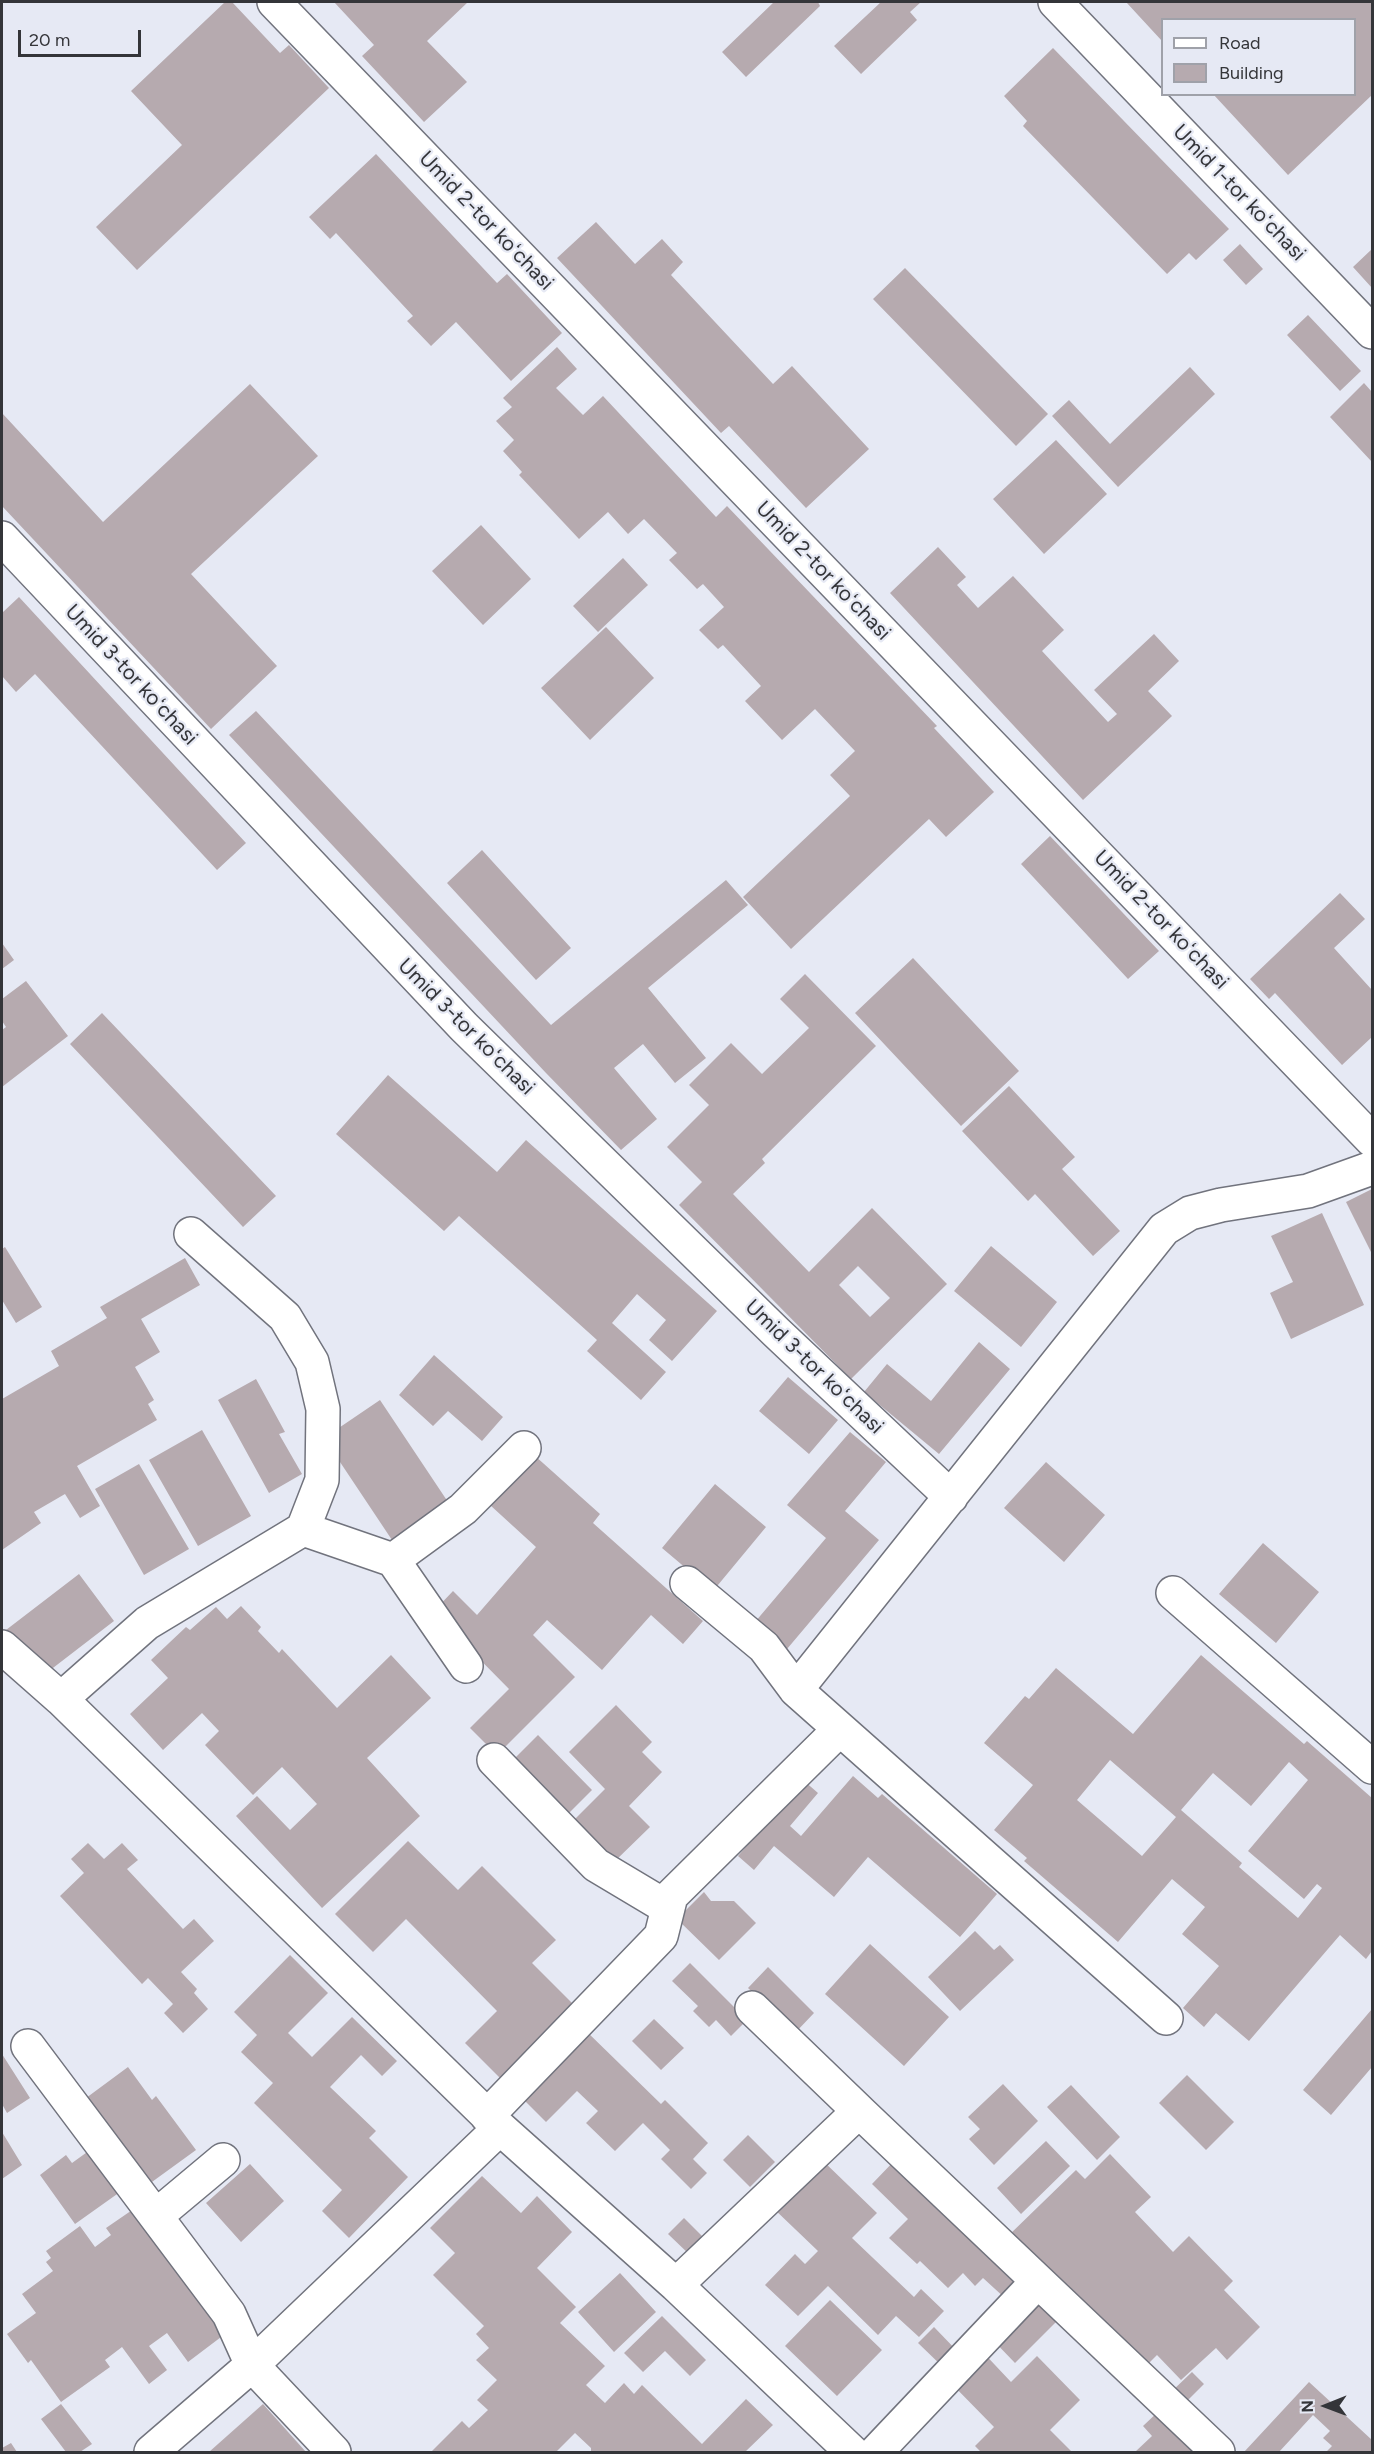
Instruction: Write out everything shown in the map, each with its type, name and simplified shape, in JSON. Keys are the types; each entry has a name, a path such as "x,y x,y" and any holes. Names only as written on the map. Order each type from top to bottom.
{"street":[{"name":"Umid 2-tor koʻchasi","path":"274,2 1372,1140"},
{"name":"Umid 1-tor koʻchasi","path":"1055,2 1372,332"},
{"name":"Umid 3-tor koʻchasi","path":"2,538 464,1027 776,1332 951,1497"},
{"path":"796,1690 1164,1229 1190,1213 1221,1205 1308,1191 1372,1168"},
{"path":"61,1699 147,1623 303,1529 322,1480 323,1409 312,1362 285,1317 191,1234"},
{"path":"393,1560 463,1509 524,1448"},
{"path":"303,1529 393,1560 466,1666"},
{"path":"687,1583 764,1647 796,1690 1166,2018"},
{"path":"1173,1593 1372,1767"},
{"path":"2,1647 61,1699 494,2122 676,2285 852,2452"},
{"path":"152,2452 252,2365 494,2122 660,1936 671,1896 840,1729"},
{"path":"494,1760 596,1865 668,1908"},
{"path":"752,2008 1218,2452"},
{"path":"28,2046 229,2314 252,2365 334,2452"},
{"path":"676,2285 859,2110"},
{"path":"156,2216 223,2160"},
{"path":"876,2452 1038,2281"}],"building":[{"path":"225,2 232,2 280,53 289,45 329,88 137,270 96,227 182,145 131,91"},
{"path":"334,2 468,2 427,41 467,82 424,122 362,56 374,45"},
{"path":"774,2 818,2 820,6 746,77 722,52"},
{"path":"881,2 921,2 910,12 917,20 861,74 834,46"},
{"path":"1126,2 1372,2 1372,95 1288,175 1215,96 1356,96 1356,18 1161,18 1161,40"},
{"path":"1053,48 1229,229 1196,260 1189,253 1167,274 1023,126 1027,121 1004,96"},
{"path":"376,154 497,283 507,274 562,333 511,381 456,322 431,346 407,321 413,316 336,233 330,239 309,217"},
{"path":"596,222 635,264 662,239 683,262 671,275 773,384 792,366 869,449 806,508 729,426 721,433 557,258"},
{"path":"1240,244 1263,269 1246,285 1223,260"},
{"path":"1372,249 1372,288 1353,267"},
{"path":"905,268 1048,414 1016,446 873,299"},
{"path":"1308,315 1361,371 1340,391 1287,335"},
{"path":"557,347 577,369 556,388 583,415 603,396 716,517 727,506 937,726 934,728 994,792 946,837 929,819 791,949 743,897 850,796 830,775 855,751 815,709 782,740 745,701 761,686 723,645 718,649 699,630 724,607 703,584 697,589 669,560 677,553 644,519 628,534 608,512 579,539 519,475 522,472 503,451 514,440 496,421 512,407 503,398"},
{"path":"1190,367 1215,394 1118,487 1052,416 1069,400 1110,444"},
{"path":"1364,383 1372,392 1372,462 1330,417"},
{"path":"250,384 318,456 191,574 277,666 211,729 2,506 2,413 103,522"},
{"path":"1056,440 1107,494 1044,554 993,499"},
{"path":"481,525 531,579 483,625 432,571"},
{"path":"938,547 966,577 957,585 978,608 1013,576 1064,630 1042,651 1108,722 1117,714 1094,690 1154,634 1179,661 1148,691 1172,716 1083,800 890,593"},
{"path":"623,558 648,585 598,632 573,606"},
{"path":"19,597 246,843 217,870 35,674 16,692 2,676 2,613"},
{"path":"606,627 654,678 590,740 541,688"},
{"path":"256,711 551,1025 726,880 748,905 648,988 706,1058 675,1083 643,1044 614,1068 657,1119 621,1150 229,735"},
{"path":"1050,836 1159,951 1128,979 1021,864"},
{"path":"482,850 571,948 536,980 447,883"},
{"path":"1340,893 1365,919 1334,948 1372,990 1372,1037 1342,1065 1275,993 1269,999 1250,979"},
{"path":"2,943 14,960 2,969"},
{"path":"913,958 1019,1071 961,1126 855,1013"},
{"path":"805,974 876,1046 762,1159 765,1163 733,1194 809,1272 872,1208 947,1284 851,1379 679,1205 702,1182 667,1147 709,1105 689,1085 731,1043 762,1074 809,1028 780,999","holes":["858,1266 890,1298 870,1317 839,1285"]},
{"path":"26,981 68,1036 2,1087 2,1030 6,1027 2,1021 2,999"},
{"path":"102,1013 276,1196 243,1227 70,1044"},
{"path":"388,1075 497,1172 526,1140 717,1311 672,1361 649,1340 666,1320 637,1294 612,1323 666,1372 641,1400 587,1351 597,1340 459,1216 444,1231 336,1134"},
{"path":"1009,1086 1075,1157 1062,1169 1120,1231 1093,1256 1035,1194 1028,1201 962,1131"},
{"path":"1372,1189 1372,1254 1346,1202"},
{"path":"1322,1213 1364,1305 1291,1339 1270,1293 1293,1282 1271,1236"},
{"path":"991,1246 1057,1302 1021,1347 954,1291"},
{"path":"5,1247 42,1307 16,1323 2,1300 2,1249"},
{"path":"185,1258 200,1285 141,1319 160,1352 135,1367 154,1400 148,1404 157,1420 77,1466 100,1506 80,1518 65,1494 34,1512 41,1523 2,1550 2,1399 59,1366 51,1351 107,1318 100,1307"},
{"path":"979,1342 1010,1369 939,1454 864,1392 887,1364 931,1401"},
{"path":"434,1355 503,1417 482,1441 448,1411 433,1426 399,1395"},
{"path":"788,1377 838,1420 809,1454 759,1411"},
{"path":"256,1379 285,1432 279,1434 302,1474 269,1493 218,1400"},
{"path":"380,1400 448,1502 392,1540 324,1438"},
{"path":"202,1430 251,1516 198,1546 149,1460"},
{"path":"850,1432 886,1462 845,1511 879,1540 787,1649 755,1622 826,1538 787,1505"},
{"path":"534,1455 600,1514 593,1523 703,1621 683,1644 651,1615 602,1670 547,1620 533,1635 575,1677 497,1755 470,1728 509,1689 433,1612 453,1591 477,1615 536,1547 490,1505"},
{"path":"1046,1462 1105,1515 1064,1562 1004,1508"},
{"path":"139,1464 189,1549 144,1575 95,1489"},
{"path":"715,1484 766,1527 713,1591 662,1548"},
{"path":"1263,1543 1319,1592 1276,1643 1219,1594"},
{"path":"79,1574 114,1621 49,1671 6,1630"},
{"path":"241,1606 261,1627 258,1631 279,1653 282,1649 337,1708 391,1655 431,1698 367,1758 420,1816 322,1908 236,1816 257,1796 290,1830 317,1804 282,1767 253,1795 205,1745 219,1731 202,1713 163,1750 130,1714 168,1678 151,1660 186,1627 190,1630 216,1607 227,1619"},
{"path":"1201,1655 1304,1744 1307,1741 1372,1798 1372,1951 1366,1959 1340,1935 1249,2041 1216,2013 1204,2027 1183,2008 1219,1966 1182,1934 1205,1907 1172,1879 1118,1942 1024,1861 1027,1858 994,1830 1033,1785 984,1743 1025,1696 1029,1699 1056,1668 1133,1734","holes":["1110,1760 1176,1817 1142,1856 1077,1800","1289,1762 1308,1780 1248,1851 1304,1899 1317,1884 1322,1888 1298,1918 1239,1867 1242,1863 1181,1810 1213,1773 1251,1806"]},
{"path":"616,1705 652,1742 642,1752 662,1772 629,1806 650,1827 613,1863 572,1822 605,1789 569,1752"},
{"path":"538,1735 592,1790 566,1816 512,1761"},
{"path":"853,1776 878,1798 882,1794 997,1894 960,1937 868,1857 834,1897 774,1846 754,1870 738,1856 803,1780 818,1793 790,1826 801,1836"},
{"path":"408,1841 458,1890 482,1866 556,1940 532,1963 579,2010 506,2084 465,2043 497,2011 406,1919 373,1952 335,1914"},
{"path":"88,1843 104,1859 122,1843 138,1860 127,1869 183,1929 194,1919 214,1941 181,1972 197,1989 194,1993 208,2009 183,2033 164,2013 173,2004 148,1978 142,1984 60,1896 84,1873 71,1859"},
{"path":"704,1892 711,1901 734,1901 756,1923 719,1960 677,1919"},
{"path":"975,1931 994,1950 1000,1945 1014,1960 960,2011 928,1977"},
{"path":"870,1944 949,2017 904,2066 825,1994"},
{"path":"290,1955 328,1993 288,2033 312,2057 352,2017 397,2061 382,2076 361,2055 330,2087 376,2131 369,2138 408,2177 349,2238 322,2211 342,2190 254,2103 273,2083 241,2052 257,2035 234,2012"},
{"path":"690,1963 747,2020 731,2036 716,2020 709,2027 693,2011 698,2006 672,1981"},
{"path":"768,1967 814,2013 795,2033 748,1988"},
{"path":"1372,2009 1372,2067 1331,2115 1303,2090"},
{"path":"654,2019 684,2048 661,2070 632,2041"},
{"path":"583,2028 661,2104 665,2100 708,2143 693,2159 707,2173 691,2189 661,2159 670,2150 643,2123 615,2151 586,2123 598,2111 577,2091 546,2122 518,2094"},
{"path":"2,2054 30,2098 7,2113 2,2104"},
{"path":"128,2067 152,2100 156,2096 196,2150 145,2187 82,2101"},
{"path":"1187,2075 1234,2122 1206,2150 1159,2103"},
{"path":"1003,2084 1038,2121 994,2165 969,2139 980,2129 968,2117"},
{"path":"1071,2085 1120,2137 1097,2160 1047,2107"},
{"path":"2,2132 22,2165 2,2179"},
{"path":"748,2135 775,2162 750,2187 723,2160"},
{"path":"1046,2141 1070,2166 1021,2214 997,2188"},
{"path":"90,2150 120,2192 75,2224 40,2175 66,2155 72,2163"},
{"path":"1110,2154 1151,2197 1135,2212 1173,2252 1189,2236 1233,2281 1224,2290 1260,2327 1227,2360 1216,2348 1181,2380 1157,2355 1139,2373 1007,2237 1076,2170 1085,2179"},
{"path":"820,2158 877,2213 852,2238 914,2297 921,2289 944,2311 919,2337 896,2316 878,2335 828,2286 798,2316 765,2285 795,2254 805,2264 818,2251 772,2207"},
{"path":"896,2159 1023,2282 1006,2299 983,2278 975,2286 963,2273 948,2288 920,2261 917,2264 889,2238 908,2219 872,2184"},
{"path":"250,2164 284,2201 241,2242 206,2203"},
{"path":"482,2176 521,2213 537,2196 572,2232 537,2268 576,2307 560,2323 605,2366 586,2385 605,2403 624,2383 634,2394 642,2385 702,2444 746,2399 773,2425 745,2452 591,2452 591,2448 575,2433 556,2452 431,2452 462,2421 469,2428 488,2410 477,2400 497,2380 476,2360 489,2348 476,2334 484,2326 433,2275 455,2253 430,2228"},
{"path":"138,2206 229,2331 188,2362 167,2333 149,2346 167,2370 149,2384 122,2347 105,2360 110,2367 61,2402 31,2360 28,2363 7,2334 36,2313 22,2294 53,2271 46,2262 51,2258 46,2251 80,2226 95,2247 111,2235 106,2228"},
{"path":"684,2218 706,2240 691,2256 668,2234"},
{"path":"620,2273 656,2312 614,2352 578,2312"},
{"path":"1034,2291 1060,2318 1015,2363 989,2336"},
{"path":"830,2300 882,2350 837,2396 785,2346"},
{"path":"662,2316 706,2360 690,2376 665,2351 643,2372 624,2353"},
{"path":"934,2327 960,2354 945,2369 918,2343"},
{"path":"979,2348 1011,2382 1037,2356 1080,2400 1050,2430 1072,2452 981,2452 975,2446 994,2427 947,2379"},
{"path":"1192,2372 1204,2384 1183,2405 1171,2392"},
{"path":"1309,2382 1372,2440 1372,2452 1326,2452 1332,2446 1323,2438 1330,2431 1313,2415 1279,2452 1244,2452"},
{"path":"61,2404 92,2444 80,2452 66,2452 41,2419"},
{"path":"263,2404 306,2452 209,2452"},
{"path":"1160,2410 1202,2452 1135,2452 1152,2436 1143,2426"},
{"path":"11,2443 17,2452 2,2452 2,2448"}]}
